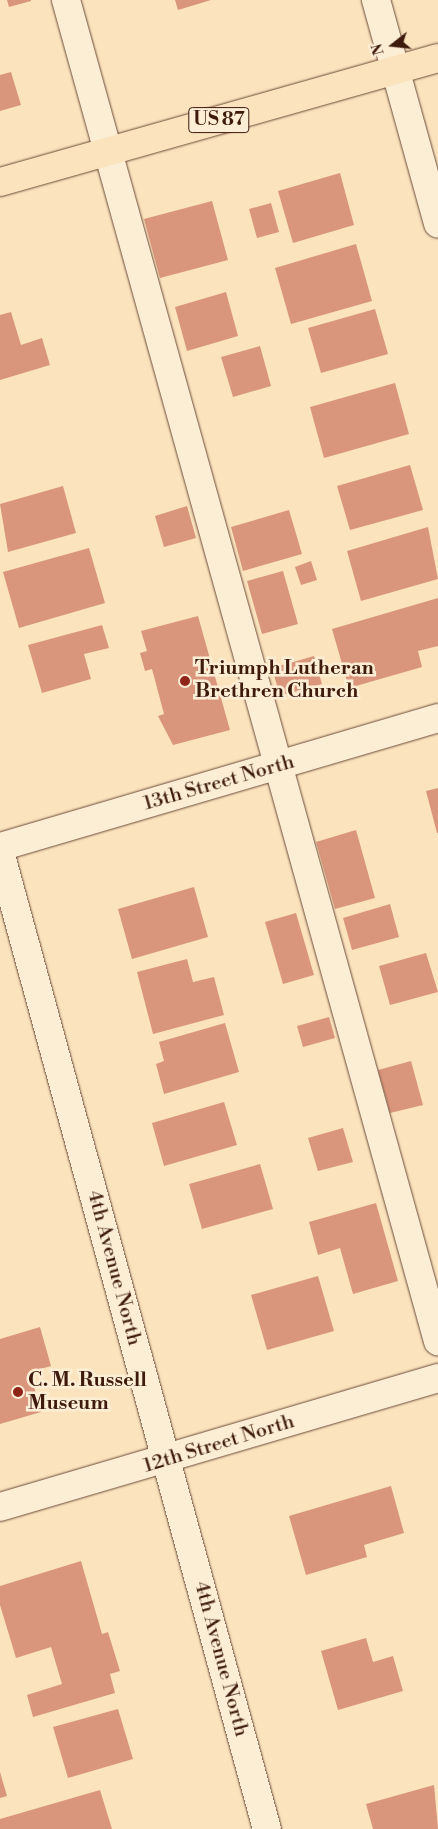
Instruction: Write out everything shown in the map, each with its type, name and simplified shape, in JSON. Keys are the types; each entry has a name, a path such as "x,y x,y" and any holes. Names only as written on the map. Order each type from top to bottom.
{"main road":[{"name":"US 87","path":"0,182 438,58"}],"street":[{"path":"66,0 438,1341"},
{"path":"376,0 438,224"},
{"name":"13th Street North","path":"0,847 438,718"},
{"name":"4th Avenue North","path":"0,852 267,1829"},
{"name":"12th Street North","path":"0,1507 166,1460 438,1378"}],"building":[{"path":"7,0 31,0 31,1 9,7"},
{"path":"175,0 211,0 178,10"},
{"path":"11,72 21,105 0,111 0,75"},
{"path":"340,173 354,225 293,243 278,191"},
{"path":"212,201 228,260 160,278 144,219"},
{"path":"271,203 279,232 257,238 249,209"},
{"path":"356,244 372,301 291,324 275,268"},
{"path":"226,292 238,336 187,351 175,307"},
{"path":"375,309 388,354 321,373 308,328"},
{"path":"11,312 21,345 42,338 50,365 0,380 0,315"},
{"path":"260,346 271,386 233,397 221,357"},
{"path":"395,383 409,434 324,458 310,407"},
{"path":"410,465 423,510 350,530 337,486"},
{"path":"63,486 76,533 8,552 0,504"},
{"path":"187,506 196,538 164,547 155,516"},
{"path":"289,510 302,554 243,571 231,527"},
{"path":"428,527 438,579 361,601 347,551"},
{"path":"89,548 105,603 19,628 3,572"},
{"path":"311,561 317,580 301,585 295,567"},
{"path":"283,571 298,624 262,634 247,581"},
{"path":"438,598 438,646 418,651 422,667 349,688 332,629"},
{"path":"198,616 230,730 173,745 158,716 164,714 152,669 145,671 140,653 147,651 141,631"},
{"path":"102,625 109,648 84,654 91,679 42,693 28,645"},
{"path":"314,656 322,684 280,696 272,668"},
{"path":"438,788 438,833 437,833 426,791"},
{"path":"356,830 375,898 335,909 316,842"},
{"path":"194,887 208,937 132,959 118,909"},
{"path":"390,904 399,937 352,950 343,918"},
{"path":"296,913 314,975 283,984 265,922"},
{"path":"426,953 438,992 390,1005 379,966"},
{"path":"187,959 193,982 214,977 224,1015 153,1034 137,972"},
{"path":"329,1017 335,1038 303,1047 297,1026"},
{"path":"225,1023 239,1072 164,1094 156,1064 164,1061 159,1042"},
{"path":"411,1061 423,1105 390,1113 378,1070"},
{"path":"224,1102 237,1145 164,1166 152,1123"},
{"path":"343,1128 353,1162 318,1171 308,1138"},
{"path":"260,1164 273,1209 202,1229 189,1184"},
{"path":"376,1203 398,1281 353,1294 340,1248 318,1255 309,1222"},
{"path":"318,1276 334,1331 267,1350 251,1295"},
{"name":"C. M. Russell Museum","path":"40,1327 51,1366 30,1372 41,1412 0,1424 0,1339"},
{"path":"391,1486 404,1533 364,1545 367,1557 306,1575 289,1516"},
{"path":"81,1561 102,1634 108,1632 120,1671 110,1674 115,1693 33,1717 27,1695 62,1684 51,1647 16,1658 0,1605 0,1586"},
{"path":"366,1638 373,1662 393,1656 403,1691 338,1710 321,1651"},
{"path":"118,1709 133,1759 68,1778 53,1727"},
{"path":"0,1772 7,1796 0,1798"},
{"path":"434,1785 438,1829 373,1829 366,1804"},
{"path":"100,1790 112,1829 0,1829 0,1819"}],"place":[{"name":"Triumph Lutheran Brethren Church","path":"185,681"},
{"name":"C. M. Russell Museum","path":"18,1392"}]}
